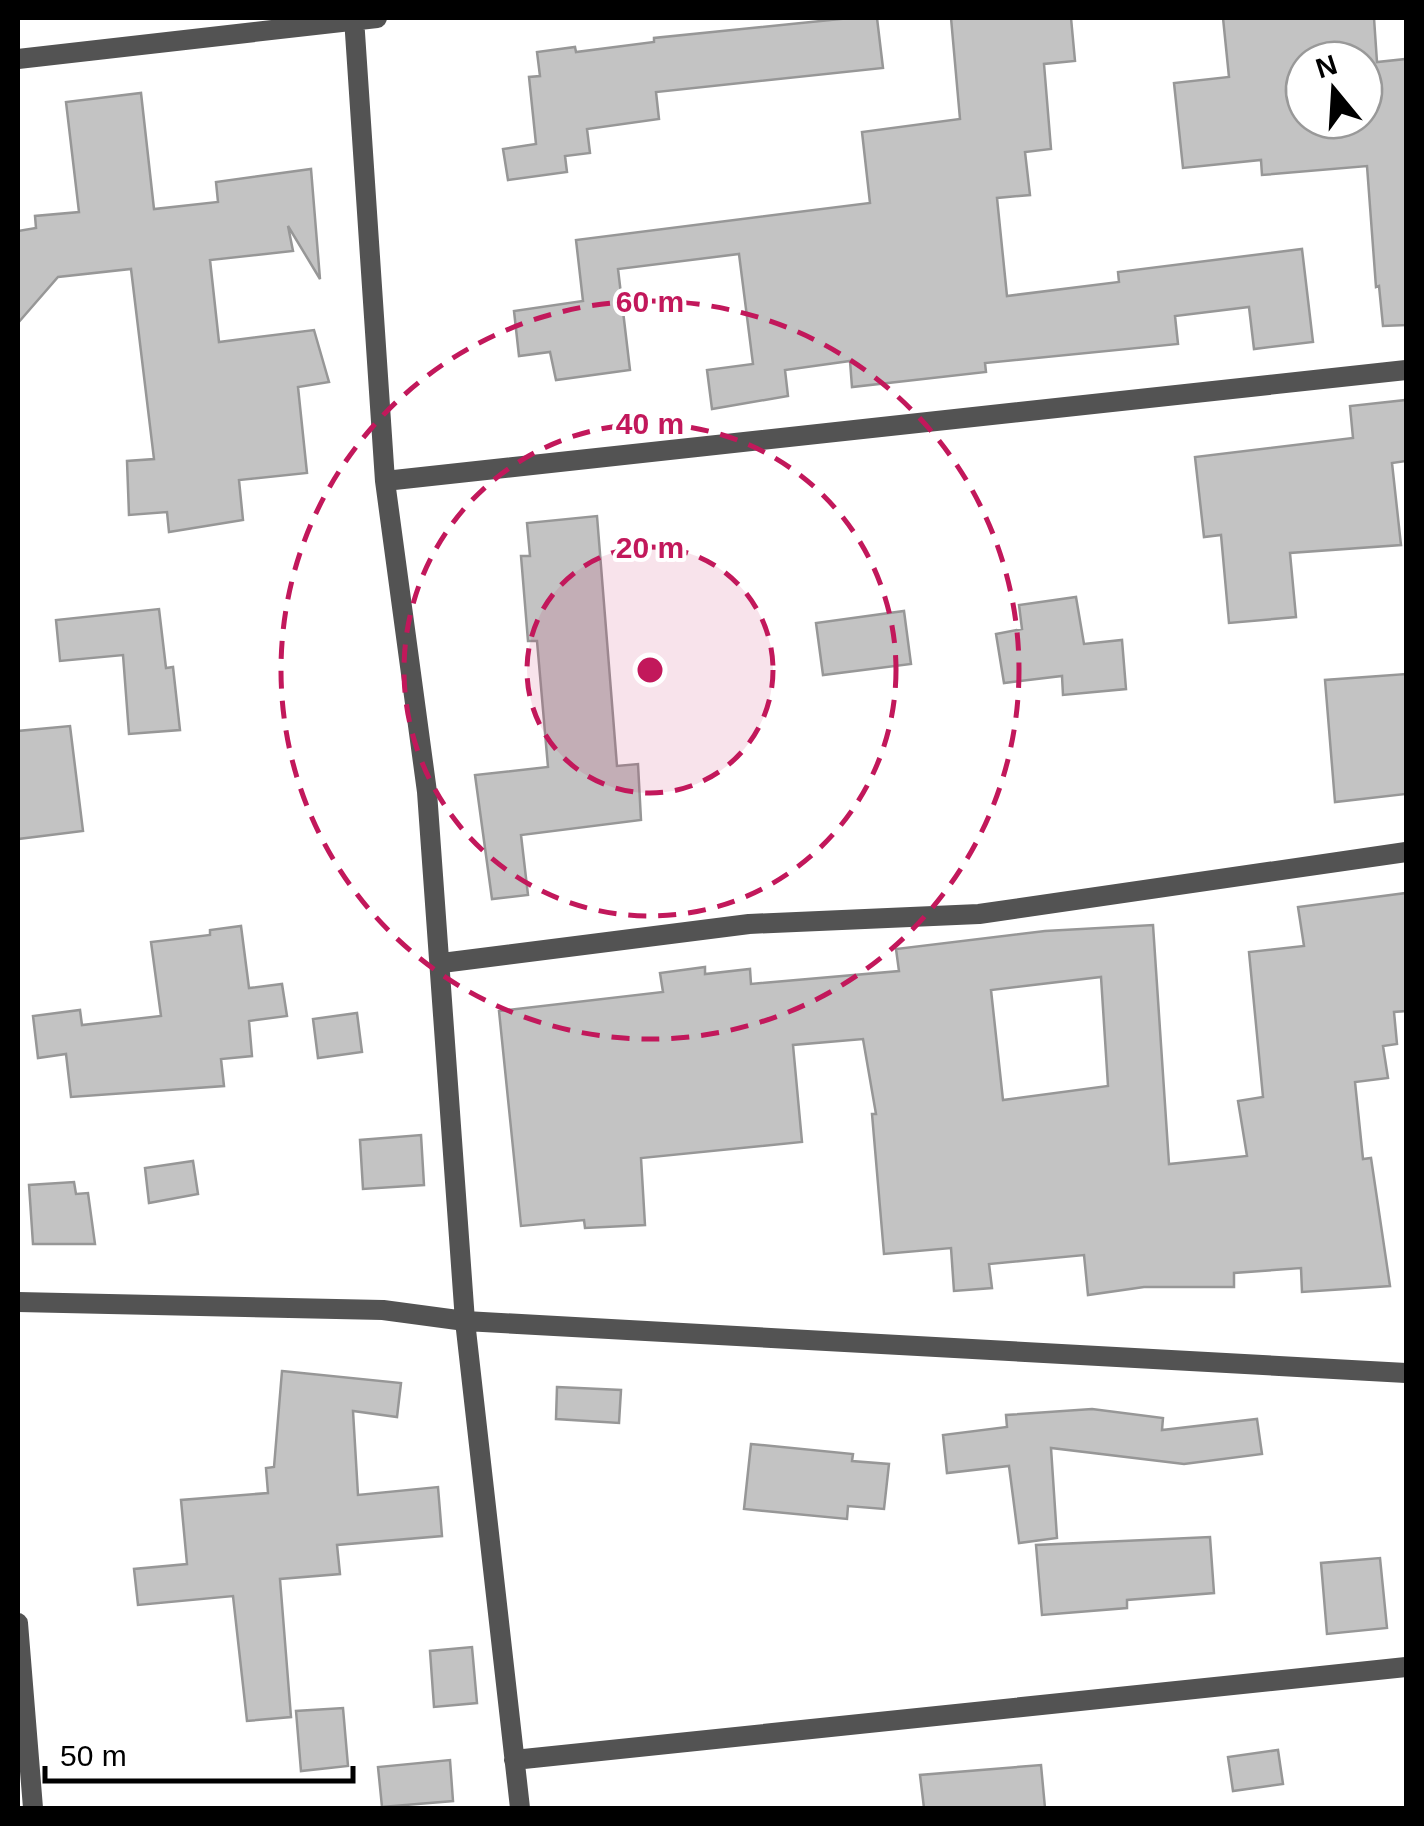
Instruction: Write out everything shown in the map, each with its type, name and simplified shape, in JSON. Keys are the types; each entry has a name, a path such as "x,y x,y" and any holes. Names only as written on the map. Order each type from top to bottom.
{"street":[{"path":"18,59 377,18"},
{"path":"354,19 385,481 427,792 466,1322 520,1808"},
{"path":"385,481 1406,370"},
{"path":"442,963 749,924 996,912 1406,852"},
{"path":"18,1302 383,1310 466,1322 1406,1373"},
{"path":"18,1623 23,1770 32,1808"},
{"path":"514,1760 1406,1667"}],"building":[{"path":"877,18 883,68 656,92 659,119 587,129 590,153 565,156 567,172 508,180 503,149 536,144 529,77 540,76 537,52 575,47 576,52 654,42 654,38"},
{"path":"951,18 1071,18 1075,61 1044,64 1051,149 1025,152 1030,195 997,198 1007,296 1119,282 1118,272 1302,249 1313,342 1254,349 1249,307 1175,316 1178,344 985,363 986,372 852,387 850,361 785,370 788,396 712,409 707,370 753,364 739,254 618,269 630,370 556,380 550,352 519,356 514,311 583,301 576,240 870,203 862,132 960,119"},
{"path":"1223,18 1374,18 1376,40 1284,40 1284,140 1384,140 1384,61 1406,59 1406,325 1383,326 1379,286 1376,287 1367,166 1262,175 1261,160 1183,168 1174,83 1229,77"},
{"path":"141,93 154,209 218,202 216,182 311,169 320,279 288,226 293,251 210,260 219,342 314,330 329,382 298,387 307,473 239,480 243,520 169,532 167,512 129,515 127,461 154,459 131,269 58,277 18,323 18,231 36,228 35,216 79,212 66,102"},
{"path":"1406,400 1406,461 1392,463 1401,545 1290,553 1296,617 1229,623 1221,535 1204,537 1195,457 1353,438 1350,406"},
{"path":"597,516 617,766 638,764 641,820 521,835 528,895 492,899 475,775 548,767 537,641 528,641 521,556 530,556 527,523"},
{"path":"1076,597 1084,644 1122,640 1126,689 1063,695 1062,676 1004,683 996,634 1022,629 1019,605"},
{"path":"159,609 166,668 173,667 180,730 129,734 123,655 60,661 56,620"},
{"path":"904,611 911,664 823,675 816,623"},
{"path":"1406,674 1406,794 1335,802 1325,680"},
{"path":"70,726 83,831 18,839 18,731"},
{"path":"1406,893 1406,1011 1394,1012 1397,1044 1383,1046 1388,1078 1355,1082 1363,1159 1371,1158 1390,1286 1302,1292 1301,1268 1234,1273 1234,1287 1144,1287 1088,1295 1084,1255 989,1264 992,1288 954,1291 951,1248 884,1254 872,1114 876,1114 863,1039 793,1045 802,1142 641,1158 645,1225 585,1228 584,1220 521,1226 499,1011 663,992 660,973 705,967 705,974 750,969 751,984 899,971 896,949 1045,931 1153,925 1169,1164 1247,1156 1238,1101 1263,1097 1249,952 1304,946 1298,907","holes":["1101,977 1108,1086 1003,1100 991,990"]},
{"path":"241,926 249,988 282,984 287,1016 249,1021 252,1056 221,1059 224,1086 71,1097 66,1054 38,1058 33,1016 80,1010 82,1025 161,1016 151,942 210,935 210,930"},
{"path":"357,1013 362,1052 318,1058 313,1019"},
{"path":"421,1135 424,1185 363,1189 360,1140"},
{"path":"193,1161 198,1194 149,1203 145,1168"},
{"path":"74,1182 76,1194 88,1193 95,1244 33,1244 29,1185"},
{"path":"282,1371 401,1383 397,1417 353,1411 358,1495 438,1487 442,1536 337,1545 340,1574 280,1579 291,1717 247,1721 233,1596 138,1605 134,1569 187,1564 181,1500 268,1493 266,1468 274,1467"},
{"path":"557,1387 621,1390 619,1423 556,1419"},
{"path":"1092,1409 1163,1418 1162,1430 1257,1419 1262,1454 1184,1464 1051,1448 1057,1538 1019,1543 1009,1466 947,1473 943,1435 1007,1427 1006,1415"},
{"path":"751,1444 853,1454 852,1461 889,1464 884,1509 848,1506 847,1519 744,1509"},
{"path":"1210,1537 1214,1593 1127,1600 1127,1608 1042,1615 1036,1545"},
{"path":"1380,1558 1387,1628 1327,1634 1321,1563"},
{"path":"472,1647 477,1703 434,1707 430,1651"},
{"path":"343,1708 348,1766 301,1771 296,1711"},
{"path":"1278,1750 1283,1784 1233,1791 1228,1757"},
{"path":"450,1760 453,1801 382,1807 378,1767"},
{"path":"1041,1765 1045,1808 924,1808 920,1775"}]}
